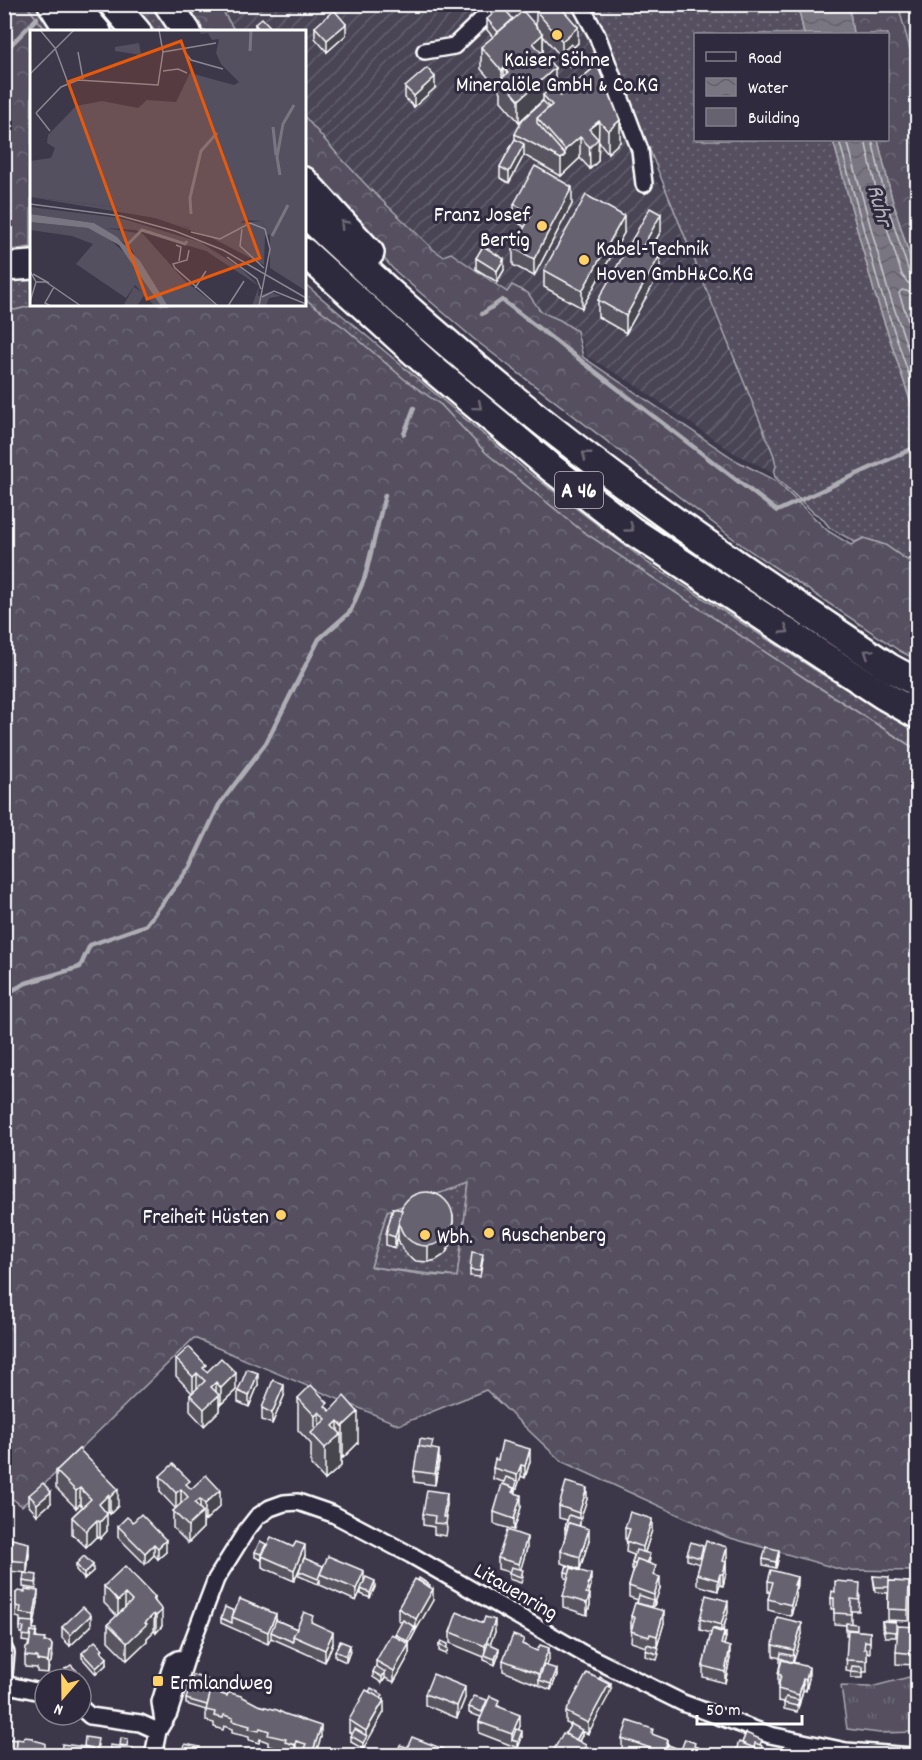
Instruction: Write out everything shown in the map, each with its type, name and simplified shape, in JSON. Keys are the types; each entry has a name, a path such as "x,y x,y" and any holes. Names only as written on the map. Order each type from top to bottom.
{"highway":[{"path":"52,4 69,30"},
{"path":"73,4 96,30"},
{"path":"113,4 135,30"},
{"path":"168,4 186,30"},
{"path":"306,183 392,276 444,326 450,345"},
{"name":"A 46","path":"306,214 450,345 539,419 651,504 880,662 918,683"},
{"name":"A 46","path":"306,254 433,369 550,467 631,530 918,716"},
{"path":"4,267 30,266"},
{"path":"306,274 315,279 412,364 433,369"},
{"path":"4,284 30,283"}],"street":[{"path":"425,51 454,46 498,4"},
{"path":"580,4 597,34 640,150 644,184"},
{"name":"Litauenring","path":"153,1755 161,1726 160,1702 170,1670 173,1662 186,1658 216,1580 257,1517 270,1508 284,1503 298,1502 343,1519 411,1555 584,1654 683,1703 803,1749 913,1755"},
{"path":"4,1649 6,1653 4,1675"},
{"path":"4,1684 33,1690"},
{"path":"93,1716 161,1726"}],"shaded area":[{"path":"219,5 572,5 606,75 626,127 631,156 669,194 774,456 776,466 774,473 734,453 632,383 586,356 580,335 560,320 541,312 534,299 507,292 434,250 370,189 306,117 306,30 234,30"},
{"path":"898,5 917,5 917,59 910,49"}],"green space":[{"path":"4,5 26,5 44,28 43,30 30,30 30,247 4,249"},
{"path":"26,5 39,5 57,30 43,30"},
{"path":"132,5 153,5 172,30 154,30"},
{"path":"181,5 219,5 234,30 200,30"},
{"path":"587,5 798,5 804,33 694,33 694,141 833,141 874,291 917,421 917,453 912,455 917,464 917,567 885,545 864,538 855,542 830,528 821,517 775,477 774,456 607,45"},
{"path":"849,5 898,5 910,49 917,59 917,280 892,199 878,141 889,141 889,33 853,33"},
{"path":"306,118 370,189 434,250 443,256 451,253 507,292 512,285 528,293 541,312 577,331 583,357 737,461 776,481 828,531 851,545 864,538 885,545 917,567 917,660 743,546 474,339 394,270 306,169"},
{"path":"30,247 30,306 34,306 15,310 5,308 4,249"},
{"path":"306,285 527,471 648,563 917,732 917,750 582,531 486,453 441,405 404,379 346,329 306,300"},
{"path":"306,300 346,329 404,379 441,405 486,453 582,531 917,750 917,1571 842,1570 727,1537 561,1461 486,1390 399,1425 194,1338 22,1506 5,1493 4,308 15,310 31,306 306,306","holes":["469,1183 457,1277 371,1267 387,1211"]},
{"path":"469,1183 457,1277 371,1267 387,1211"},
{"path":"917,1675 917,1732 880,1733 847,1729 841,1686 871,1687"}],"water":[{"path":"798,5 849,5 853,33 804,33"},
{"name":"Ruhr","path":"833,141 878,141 892,199 917,280 917,421 874,291"}],"building":[{"path":"543,4 558,4 578,27 562,41 536,11"},
{"path":"502,6 513,19 498,32 487,19"},
{"path":"334,10 346,24 327,40 315,27"},
{"path":"523,11 543,34 533,43 555,68 519,100 501,79 508,73 504,68 502,71 481,47"},
{"path":"262,18 273,30 260,30 255,24"},
{"path":"571,44 579,53 570,61 562,52"},
{"path":"597,65 620,120 608,131 599,121 589,129 598,139 590,147 580,137 565,150 537,118 552,105 543,95 553,87 561,96"},
{"path":"427,68 435,77 414,96 405,87"},
{"path":"543,101 549,107 537,118 537,123 565,155 561,159 515,134 523,119"},
{"path":"515,139 524,144 509,172 500,167"},
{"name":"Franz Josef Bertig","path":"535,166 572,187 534,259 513,248 532,214 514,204"},
{"name":"Kabel-Technik Hoven GmbH&Co.KG","path":"586,195 624,216 582,291 544,270"},
{"path":"650,208 661,214 643,246 660,255 626,316 598,300"},
{"path":"483,246 504,259 497,271 476,258"},
{"name":"Wbh.","path":"426,1192 436,1194 445,1200 451,1209 453,1219 451,1229 445,1238 436,1244 426,1246 416,1244 407,1238 401,1229 399,1219 401,1209 407,1200 416,1194"},
{"path":"393,1208 402,1210 395,1237 386,1234"},
{"path":"472,1252 483,1254 480,1271 470,1270"},
{"path":"189,1347 206,1365 203,1368 207,1372 221,1358 236,1373 221,1388 216,1382 211,1387 219,1395 204,1409 190,1395 205,1381 197,1373 193,1377 176,1359"},
{"path":"247,1369 258,1373 249,1396 238,1391"},
{"path":"273,1380 284,1385 272,1413 262,1408"},
{"path":"311,1385 328,1403 325,1406 330,1411 344,1396 358,1412 343,1426 338,1421 333,1426 341,1434 325,1448 311,1433 326,1419 319,1412 315,1416 298,1398"},
{"path":"420,1439 433,1441 431,1449 419,1447"},
{"path":"502,1441 530,1449 525,1466 521,1465 517,1475 493,1468 495,1459 498,1460"},
{"path":"418,1446 439,1450 435,1474 414,1471"},
{"path":"79,1449 118,1489 99,1504 107,1514 100,1522 97,1520 86,1531 72,1517 91,1499 80,1488 76,1491 56,1471"},
{"path":"173,1464 190,1481 186,1484 191,1489 206,1475 220,1490 205,1504 200,1499 195,1503 203,1512 188,1526 173,1511 188,1497 181,1489 176,1493 160,1476"},
{"path":"506,1477 517,1481 514,1493 514,1488 503,1484"},
{"path":"566,1482 587,1488 579,1513 559,1506"},
{"path":"43,1483 51,1492 37,1504 29,1495"},
{"path":"502,1484 514,1488 512,1492 521,1495 514,1519 494,1512"},
{"path":"427,1490 447,1493 443,1517 447,1517 446,1524 434,1523 435,1516 423,1514"},
{"path":"630,1512 652,1519 643,1547 626,1541 630,1529 625,1528"},
{"path":"141,1514 166,1540 158,1548 154,1544 145,1553 118,1526 127,1517 133,1522"},
{"path":"569,1515 581,1519 579,1526 569,1523 567,1529 565,1528"},
{"path":"569,1523 589,1529 580,1557 561,1551"},
{"path":"507,1530 527,1537 519,1564 498,1558"},
{"path":"271,1537 293,1547 296,1542 305,1545 294,1570 262,1556"},
{"path":"12,1539 29,1543 27,1562 8,1560 5,1549 9,1547"},
{"path":"260,1541 266,1544 261,1554 255,1552"},
{"path":"706,1541 727,1547 723,1561 726,1562 723,1574 720,1574 718,1580 697,1574"},
{"path":"691,1542 703,1546 700,1558 687,1554"},
{"path":"766,1547 779,1550 776,1562 763,1559"},
{"path":"636,1550 650,1554 647,1563 637,1559 636,1565 632,1563"},
{"path":"84,1556 93,1565 84,1574 76,1564"},
{"path":"328,1556 364,1571 356,1589 320,1574"},
{"path":"304,1558 323,1566 318,1579 299,1571"},
{"path":"637,1559 656,1566 653,1575 660,1577 654,1595 629,1586"},
{"path":"567,1565 581,1571 571,1568 570,1573 565,1572"},
{"path":"125,1566 155,1597 153,1599 162,1610 156,1616 154,1614 127,1643 108,1624 132,1601 125,1594 118,1601 104,1586"},
{"path":"511,1567 523,1570 521,1577 509,1573"},
{"path":"571,1568 591,1574 586,1593 590,1594 587,1603 563,1596"},
{"path":"771,1570 797,1577 791,1605 768,1599 773,1582 768,1581"},
{"path":"24,1573 37,1575 36,1583 23,1581"},
{"path":"873,1576 889,1577 889,1587 875,1587"},
{"path":"366,1577 375,1581 370,1593 361,1589"},
{"path":"419,1578 430,1585 429,1587 418,1580"},
{"path":"415,1579 433,1589 416,1619 398,1608"},
{"path":"835,1581 860,1583 859,1600 851,1599 851,1614 834,1613 834,1598 831,1598 832,1591 835,1592"},
{"path":"889,1581 909,1582 908,1610 888,1609"},
{"path":"25,1589 38,1591 34,1615 20,1613 21,1607 16,1606 16,1593 25,1592"},
{"path":"639,1595 653,1600 651,1607 637,1603"},
{"path":"706,1595 728,1601 721,1625 700,1619"},
{"path":"240,1599 276,1614 268,1632 232,1617"},
{"path":"635,1603 664,1611 657,1636 650,1634 649,1637 631,1631 635,1618 631,1616"},
{"path":"83,1607 91,1615 70,1635 62,1627"},
{"path":"225,1607 234,1611 232,1623 221,1618"},
{"path":"304,1612 313,1616 311,1622 333,1632 325,1650 293,1636"},
{"path":"457,1612 483,1623 485,1617 495,1620 485,1646 450,1632"},
{"path":"777,1617 802,1623 794,1650 773,1645"},
{"path":"276,1620 297,1629 293,1642 271,1632"},
{"path":"403,1620 415,1627 407,1641 395,1634"},
{"path":"21,1621 33,1622 33,1629 37,1629 36,1637 36,1632 31,1631 30,1636 22,1635 24,1628 20,1627"},
{"path":"882,1621 896,1622 896,1632 885,1631"},
{"path":"846,1623 857,1624 857,1630 846,1629"},
{"path":"898,1626 918,1627 916,1654 896,1652"},
{"path":"713,1628 726,1632 724,1638 724,1633 713,1630"},
{"path":"712,1629 724,1633 721,1644 730,1647 725,1672 703,1666"},
{"path":"848,1630 870,1632 870,1642 865,1641 864,1649 867,1649 867,1661 846,1660"},
{"path":"31,1631 36,1632 35,1638 45,1639 44,1642 50,1642 52,1645 48,1662 37,1660 37,1657 25,1656"},
{"path":"391,1634 409,1644 394,1671 376,1661"},
{"path":"513,1635 524,1639 522,1644 537,1651 540,1645 549,1648 539,1674 503,1660"},
{"path":"95,1641 103,1649 101,1651 107,1658 96,1668 82,1653"},
{"path":"340,1641 350,1645 346,1656 335,1651"},
{"path":"441,1641 448,1644 446,1648 439,1645"},
{"path":"488,1643 499,1648 495,1659 484,1655"},
{"path":"647,1644 659,1648 657,1654 645,1650"},
{"path":"781,1653 794,1656 792,1662 797,1664 780,1658"},
{"path":"782,1660 809,1667 799,1695 778,1689 781,1675 778,1674"},
{"path":"544,1665 557,1669 551,1684 539,1680"},
{"path":"376,1666 385,1672 382,1677 373,1672"},
{"path":"852,1666 863,1667 863,1673 851,1672"},
{"path":"587,1673 609,1684 588,1723 566,1712"},
{"path":"433,1674 465,1687 457,1706 425,1694"},
{"path":"193,1675 209,1680 206,1691 211,1693 207,1705 186,1699"},
{"path":"600,1677 611,1683 609,1688 609,1684 599,1679"},
{"path":"212,1687 222,1690 221,1694 227,1696 231,1693 241,1696 258,1705 321,1726 313,1751 304,1748 306,1744 296,1741 295,1745 285,1742 286,1739 268,1735 269,1731 260,1728 259,1731 249,1729 250,1726 232,1721 233,1718 224,1715 223,1718 214,1716 215,1712 206,1710"},
{"path":"371,1688 383,1695 381,1699 369,1692"},
{"path":"366,1690 384,1700 366,1731 349,1720"},
{"path":"474,1696 487,1700 482,1712 469,1707"},
{"path":"490,1696 499,1700 497,1706 520,1715 512,1734 479,1722"},
{"path":"786,1697 799,1700 797,1706 784,1703"},
{"path":"628,1721 653,1729 652,1734 668,1740 664,1753 622,1738"},
{"path":"571,1724 582,1730 576,1740 565,1734"},
{"path":"355,1729 367,1736 363,1743 351,1736"},
{"path":"516,1729 522,1731 518,1742 512,1740"},
{"path":"563,1733 586,1745 581,1755 551,1755"},
{"path":"746,1733 762,1740 760,1745 755,1743 754,1748 742,1743"},
{"path":"24,1737 45,1743 45,1753 48,1755 18,1755 17,1739 23,1740"},
{"path":"85,1737 98,1739 96,1751 84,1746"},
{"path":"412,1737 443,1749 441,1755 404,1755"},
{"path":"121,1738 128,1739 127,1746 120,1745"},
{"path":"9,1739 17,1740 16,1754 7,1752"},
{"path":"685,1739 695,1743 694,1746 707,1751 706,1755 679,1755"},
{"path":"739,1742 765,1752 763,1755 734,1755"},
{"path":"62,1744 92,1748 91,1755 61,1755"},
{"path":"185,1744 200,1747 199,1750 213,1755 182,1755"},
{"path":"110,1745 133,1748 132,1755 107,1755"},
{"path":"400,1745 406,1747 403,1755 396,1755"},
{"path":"668,1745 681,1750 679,1755 665,1755"},
{"path":"171,1749 183,1751 182,1755 170,1755"}],"waterway":[{"path":"4,52 37,18"},
{"path":"482,314 502,300 777,511 918,446"},
{"path":"404,434 414,408"},
{"path":"4,995 26,983 80,967 90,945 146,925 190,867 219,805 266,743 319,639 350,612 365,577 385,495"}],"place":[{"name":"Kaiser Söhne Mineralöle GmbH & Co.KG","path":"557,35"},
{"name":"Franz Josef Bertig","path":"542,226"},
{"name":"Kabel-Technik Hoven GmbH&Co.KG","path":"584,260"},
{"name":"Freiheit Hüsten","path":"281,1215"},
{"name":"Ruschenberg","path":"489,1233"},
{"name":"Wbh.","path":"425,1235"},
{"name":"Ermlandweg","path":"158,1681"}]}
